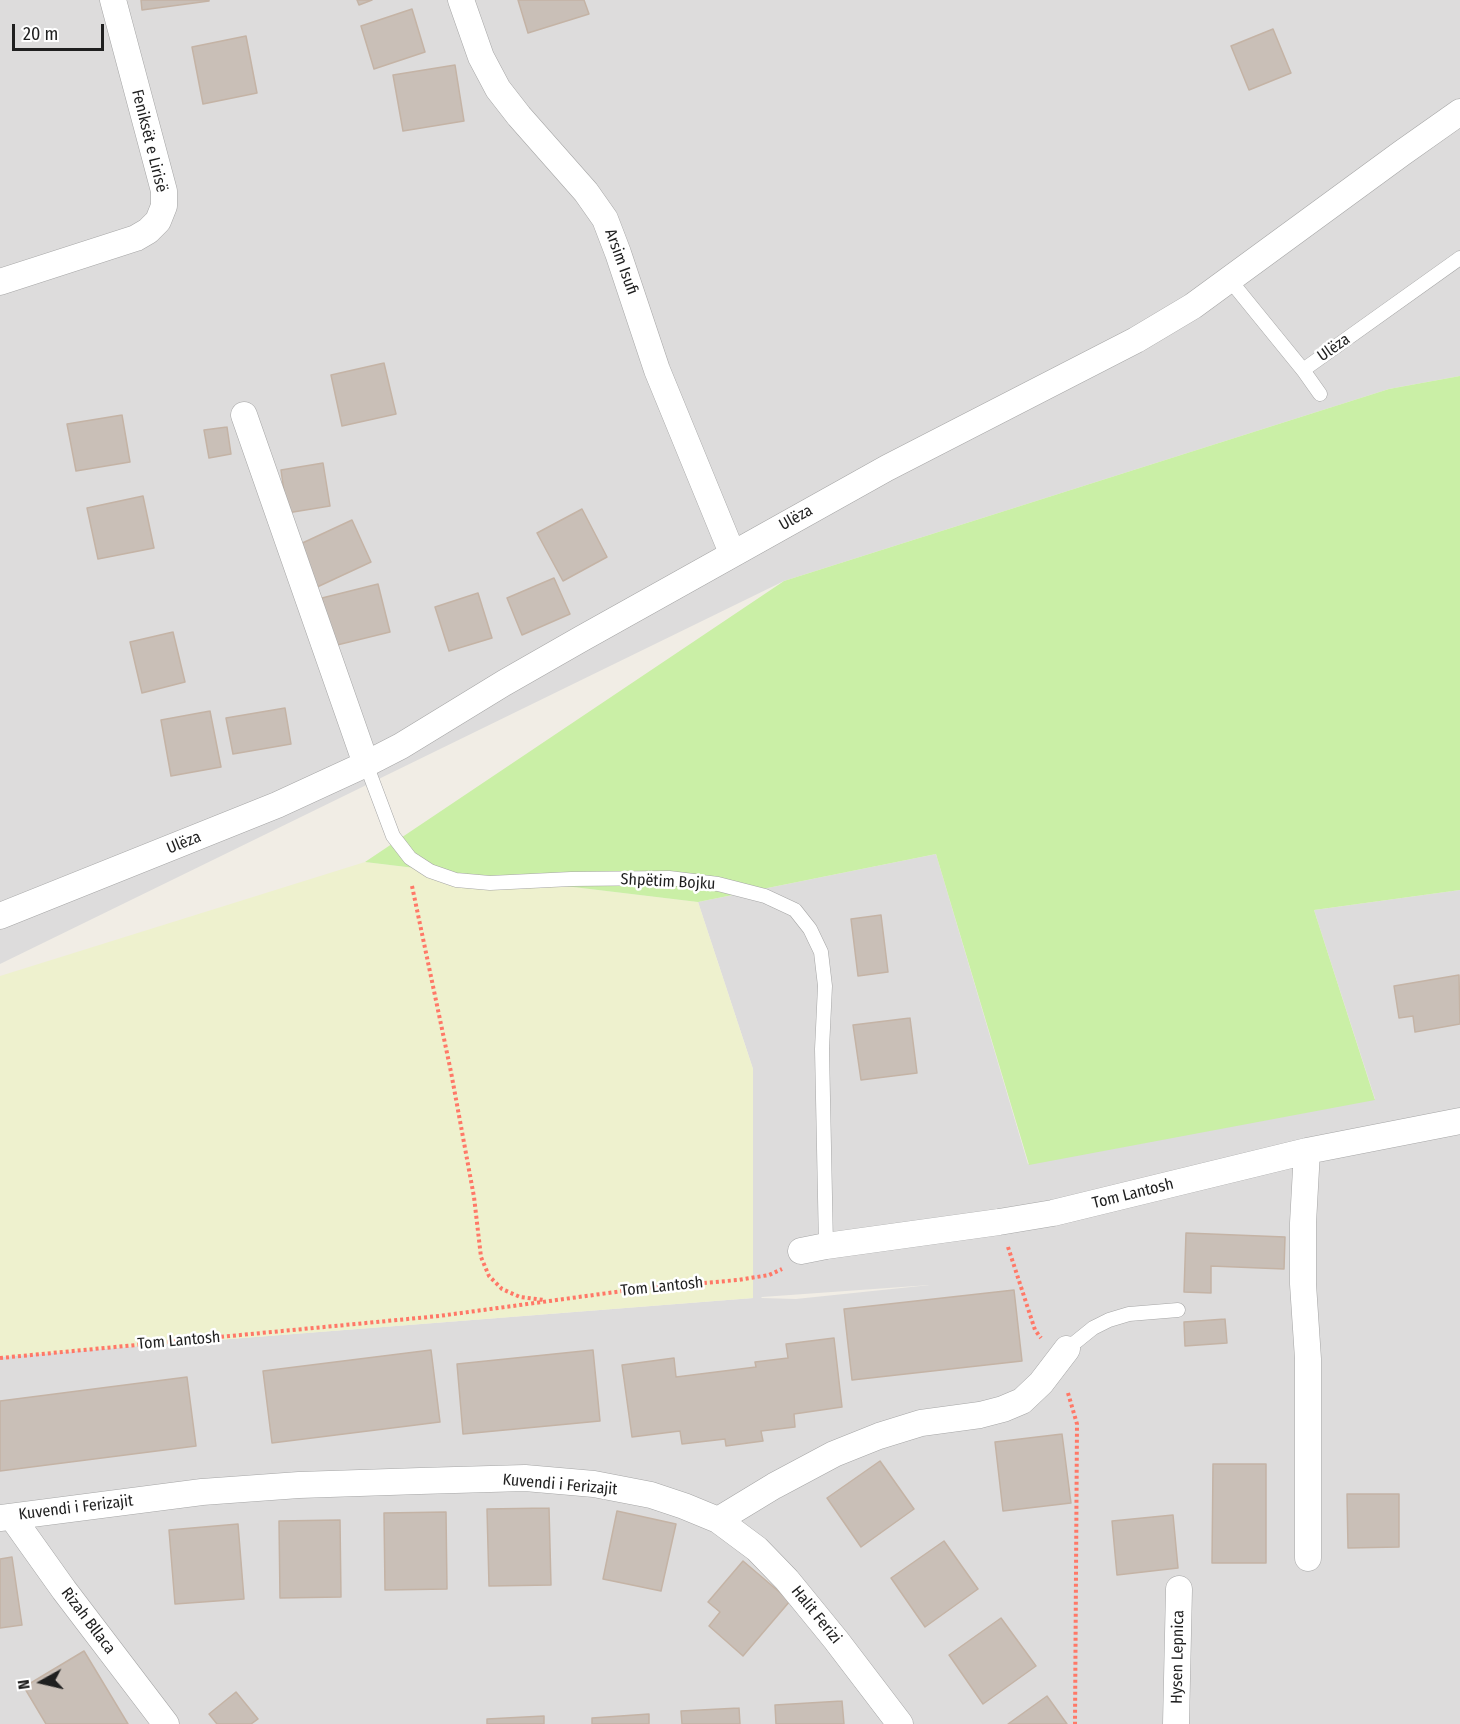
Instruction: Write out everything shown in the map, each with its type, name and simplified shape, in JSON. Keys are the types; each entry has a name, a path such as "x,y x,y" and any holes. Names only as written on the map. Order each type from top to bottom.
{"street":[{"name":"Feniksët e Lirisë","path":"0,282 136,238 158,221 164,206 164,190 113,0"},
{"name":"Arsim Isufi","path":"460,0 481,57 498,89 586,192 605,219 657,370 732,553"},
{"name":"Ulëza","path":"0,916 277,805 366,764 732,553 942,438 1136,340 1193,306 1460,112"},
{"path":"244,415 366,764"},
{"name":"Tom Lantosh","path":"801,1251 1053,1213 1307,1151 1460,1121"},
{"path":"1307,1151 1303,1223 1303,1284 1308,1359 1308,1558"},
{"path":"718,1520 784,1480 834,1454 879,1436 921,1423 992,1412 1022,1401 1041,1383 1062,1355"},
{"name":"Kuvendi i Ferizajit","path":"6,1517 202,1492 299,1485 525,1478 594,1484 651,1495 718,1520"},
{"name":"Rizah Bllaca","path":"6,1517 166,1724"},
{"name":"Halit Ferizi","path":"718,1520 757,1549 787,1580 900,1724"},
{"name":"Hysen Lepnica","path":"1176,1724 1179,1589"}],"lane":[{"name":"Ulëza","path":"1229,279 1303,370 1460,258"},
{"path":"1303,370 1320,394"},
{"name":"Shpëtim Bojku","path":"366,764 393,836 410,858 430,871 456,880 490,883 669,878 718,884 765,896 795,910 810,929 821,952 825,986 822,1049 826,1246"},
{"path":"1062,1355 1093,1328 1109,1320 1129,1314 1178,1310"}],"path":[{"path":"393,836 412,886 432,973 474,1197 481,1257 489,1276 502,1289 520,1297 551,1301"},
{"path":"999,1222 1035,1330 1062,1355 1077,1424 1075,1724"},
{"name":"Tom Lantosh","path":"0,1358 439,1316 645,1288 769,1275 788,1266 801,1251"}],"shaded area":[{"path":"0,0 1460,0 1460,376 1389,389 784,581 0,964"},
{"path":"936,854 1028,1164 1375,1099 1314,910 1460,890 1460,1724 0,1724 0,1357 753,1298 753,1069 698,902","holes":["930,1285 796,1299 761,1298"]}],"green space":[{"path":"1460,376 1460,890 1314,910 1375,1100 1029,1165 936,854 698,902 365,862 784,581 1389,389"},
{"path":"365,862 698,902 753,1069 753,1298 0,1357 0,976"}],"building":[{"path":"141,0 209,0 209,1 142,10"},
{"path":"357,0 372,0 359,5"},
{"path":"518,0 584,0 589,14 528,33"},
{"path":"412,9 425,52 374,69 361,26"},
{"path":"1273,29 1291,73 1249,90 1231,46"},
{"path":"246,36 257,93 203,104 192,47"},
{"path":"455,65 464,121 403,131 393,75"},
{"path":"384,363 396,414 342,426 331,375"},
{"path":"122,415 130,462 76,471 67,424"},
{"path":"227,427 231,454 209,458 204,430"},
{"path":"323,463 330,506 287,513 281,470"},
{"path":"143,496 154,548 98,559 87,508"},
{"path":"582,509 607,557 563,581 537,533"},
{"path":"352,520 371,562 315,588 296,546"},
{"path":"554,578 570,614 522,635 507,598"},
{"path":"378,584 390,632 333,646 322,598"},
{"path":"478,593 492,638 449,651 435,607"},
{"path":"173,632 185,682 142,693 130,642"},
{"path":"285,708 291,744 233,754 226,718"},
{"path":"210,711 221,767 171,776 161,720"},
{"path":"881,915 888,972 858,976 851,919"},
{"path":"1459,975 1460,1024 1415,1032 1413,1016 1399,1018 1394,986"},
{"path":"910,1018 917,1073 861,1080 853,1025"},
{"path":"1186,1233 1285,1237 1284,1269 1211,1266 1211,1293 1184,1292"},
{"path":"1014,1290 1022,1361 852,1380 844,1309"},
{"path":"1225,1319 1227,1343 1185,1346 1184,1322"},
{"path":"834,1338 842,1407 794,1414 795,1427 761,1431 763,1441 726,1446 725,1439 682,1444 680,1431 632,1437 622,1365 674,1358 676,1377 756,1367 755,1362 788,1358 786,1344"},
{"path":"431,1350 440,1422 272,1443 263,1371"},
{"path":"593,1350 600,1421 463,1434 457,1364"},
{"path":"187,1377 196,1446 0,1471 0,1401"},
{"path":"1062,1434 1071,1503 1003,1511 995,1442"},
{"path":"880,1461 914,1509 861,1547 827,1498"},
{"path":"1213,1464 1266,1464 1266,1563 1212,1563"},
{"path":"1347,1494 1399,1494 1399,1547 1348,1548"},
{"path":"549,1508 551,1585 489,1586 487,1509"},
{"path":"617,1511 676,1524 661,1591 603,1579"},
{"path":"446,1512 447,1589 385,1590 384,1513"},
{"path":"1173,1515 1178,1568 1117,1575 1112,1521"},
{"path":"340,1520 341,1597 280,1598 279,1521"},
{"path":"238,1524 244,1599 175,1604 169,1530"},
{"path":"944,1541 978,1589 925,1627 891,1578"},
{"path":"12,1557 22,1625 0,1628 0,1559"},
{"path":"743,1561 790,1601 743,1656 709,1626 720,1612 708,1602"},
{"path":"1001,1618 1036,1666 983,1704 949,1655"},
{"path":"84,1651 128,1724 46,1724 24,1687"},
{"path":"236,1692 258,1719 251,1724 217,1724 209,1714"},
{"path":"1047,1696 1067,1724 1008,1724"},
{"path":"842,1701 844,1724 776,1724 775,1705"},
{"path":"739,1708 740,1724 682,1724 681,1711"},
{"path":"649,1714 649,1724 592,1724 592,1718"},
{"path":"544,1716 544,1724 487,1724 487,1719"}]}
